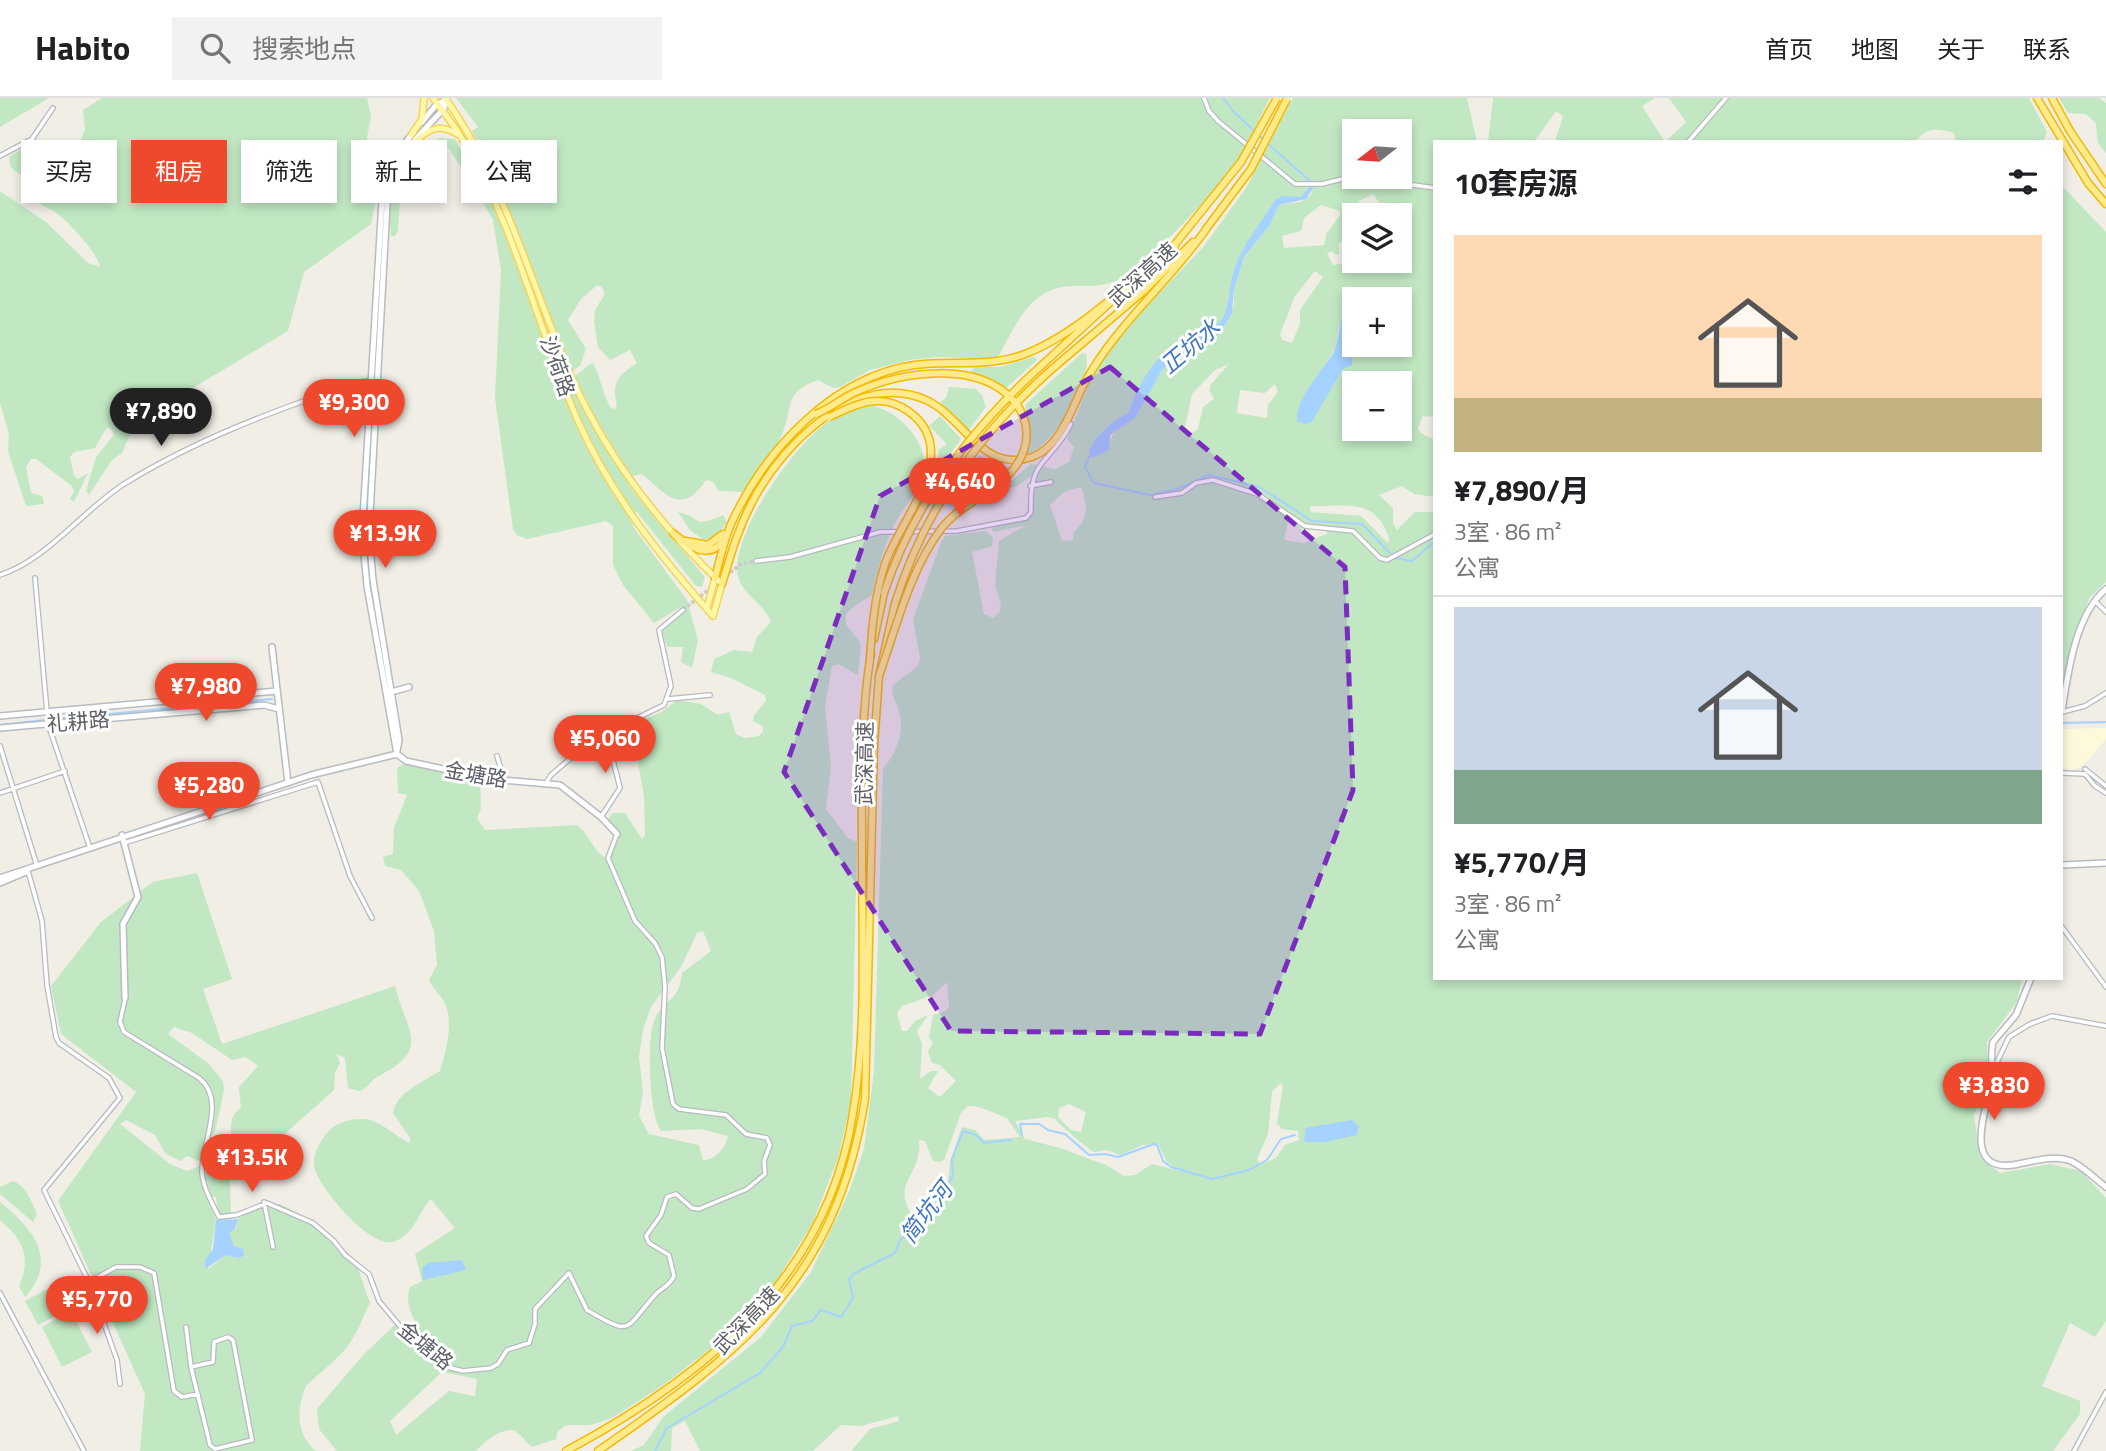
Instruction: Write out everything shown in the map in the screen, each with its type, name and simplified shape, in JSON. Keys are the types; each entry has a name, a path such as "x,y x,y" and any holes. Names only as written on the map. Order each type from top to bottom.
{"highway":[{"name":"武深高速","path":"566,1451 640,1409 730,1341 789,1272 826,1208 846,1146 859,1064 863,742 870,659 884,593 906,537 933,489 984,422 1042,365 1175,246 1241,162 1277,98"},
{"path":"2037,98 2062,140"},
{"path":"2052,98 2070,131 2106,184"},
{"name":"武深高速","path":"598,1451 683,1392 736,1350 779,1304 816,1249 840,1200 860,1131 865,1100 873,745 879,676 895,603 922,531 954,476 1001,416 1145,290 1207,228 1251,169 1288,99"},
{"path":"2063,141 2088,183 2106,204"},
{"path":"722,584 738,531 763,484 794,446 828,417 865,396 901,393 937,406 992,456 1016,460 1036,455 1049,446 1058,435 1112,339 1173,273 1207,228"},
{"path":"673,533 703,546 716,541 730,527 770,460 835,397 887,372 929,364 996,362 1042,347 1072,327 1175,246"},
{"path":"816,414 856,391 879,383 915,375 944,374 996,386 1020,407 1026,423 1024,449 1013,469 954,515 932,543 901,614 879,676"},
{"path":"828,417 874,400 892,403 915,417 926,433 931,448 928,477 900,527 881,577 870,659"},
{"path":"715,578 730,527"}],"main road":[{"path":"413,138 422,119 424,98"},
{"path":"0,881 122,835 288,783 397,754 367,586 362,534 390,180 397,164 435,101 446,99 443,110 413,138"},
{"name":"沙荷路","path":"435,101 461,137 498,210 578,419 600,464 652,546 713,616 722,584 673,533 621,466 581,397 488,173 446,99"},
{"path":"413,138 440,127 461,137"},
{"path":"352,384 374,381"},
{"path":"707,609 715,578"},
{"path":"2063,698 2080,636 2094,601 2106,589"},
{"path":"272,647 288,783"},
{"path":"388,693 409,687"},
{"path":"0,716 277,691"},
{"name":"礼耕路","path":"0,728 264,705 279,709"},
{"name":"金塘路","path":"397,754 406,761 499,780 546,783 570,791 617,834"},
{"path":"122,835 138,897 123,924 125,998"},
{"path":"2063,865 2106,863"},
{"path":"2030,980 2016,1015 1993,1042 1992,1079 1980,1121 1986,1156 2003,1165 2047,1159 2070,1160 2106,1187"}],"street":[{"path":"1204,98 1209,111 1218,121 1283,177 1295,184 1310,185 1342,178"},
{"path":"1690,140 1726,98"},
{"path":"0,156 32,139 53,108"},
{"path":"1412,185 1433,188"},
{"path":"0,575 33,557 116,490 183,449 352,384"},
{"path":"756,561 790,557 880,532 957,531 1023,519 1031,512 1030,486 1036,468 1060,444 1071,424"},
{"path":"1155,498 1182,493 1196,483 1213,480 1257,494 1305,526 1353,531 1380,558 1387,560 1433,535"},
{"path":"1030,486 1051,482"},
{"path":"35,578 47,712"},
{"path":"2094,601 2106,612"},
{"path":"546,783 556,771 606,732 658,710 668,699 671,685 659,630 683,610"},
{"path":"2063,712 2085,706 2106,692"},
{"path":"668,699 710,695"},
{"path":"48,723 90,848"},
{"path":"601,817 608,811 609,800 620,788 606,732"},
{"path":"0,746 37,868"},
{"path":"497,756 501,769 499,780"},
{"path":"2085,769 2106,786"},
{"path":"0,793 65,771"},
{"path":"2063,772 2085,774 2095,786 2106,793"},
{"path":"124,843 318,782 349,877 372,918"},
{"name":"金塘路","path":"264,1202 313,1223 334,1241 345,1255 369,1274 379,1301 406,1334 453,1370 494,1367 507,1350 529,1343 535,1324 535,1309 569,1273 587,1310 619,1328 634,1323 674,1276 669,1255 649,1243 646,1236 661,1215 667,1197 677,1194 692,1208 699,1209 747,1189 765,1174 764,1160 769,1143 766,1138 746,1134 726,1115 679,1109 672,1101 669,1073 662,1048 665,987 663,964 655,943 635,921 608,858 617,834"},
{"path":"28,871 42,921 47,985 55,1037 59,1043 109,1078 120,1098 44,1190 89,1282 117,1360 120,1384"},
{"path":"2063,928 2106,987"},
{"path":"125,998 120,1022 122,1029 150,1050 202,1080 208,1088 211,1116 202,1172 217,1217 237,1215 264,1202 273,1247"},
{"path":"2004,1097 1997,1062 2009,1037 2030,1024 2052,1016 2106,1026"},
{"path":"89,1282 116,1267 150,1269 157,1285 174,1391 183,1397 198,1394"},
{"path":"0,1293 84,1451"},
{"path":"186,1327 191,1367 212,1448 233,1449 252,1440 233,1339 228,1337 214,1342 213,1362 191,1367"},
{"path":"2074,1451 2106,1392"}],"highlighted area":[{"path":"1110,367 1345,567 1353,790 1260,1034 951,1031 784,772 880,496"}],"shaded area":[{"path":"2106,728 2106,739 2084,765 2072,770 2063,767 2063,729"}],"green space":[{"path":"0,98 49,98 0,127"},
{"path":"102,98 367,98 371,116 367,140 351,140 351,203 375,203 371,224 304,272 288,331 141,419 133,428 122,453 112,460 89,495 86,491 96,457 114,435 111,429 107,427 95,448 74,452 70,457 74,476 78,479 88,473 74,502 70,499 74,491 72,486 36,459 31,459 26,467 31,493 42,496 44,504 26,506 8,451 9,434 0,403 0,191 46,222 88,263 100,267 94,254 74,229 55,212 39,203 117,203 117,140 81,140 85,129 83,110"},
{"path":"456,98 1270,98 1238,160 1168,239 1119,280 1100,285 1059,288 1046,293 1025,310 997,359 937,357 909,360 870,370 840,387 833,388 818,380 807,385 794,395 783,432 775,448 742,492 719,491 713,482 706,480 689,498 681,500 665,494 642,474 632,476 629,485 632,490 705,577 702,587 696,586 637,512 629,514 634,528 687,600 698,640 692,668 681,662 683,647 667,647 662,631 685,612 681,607 654,623 623,585 613,565 613,526 606,521 527,539 517,535 513,529 495,398 501,270 493,220 483,203 557,203 557,140 477,140 472,131 478,127","holes":["596,286 601,286 605,294 595,310 598,347 610,360 630,350 637,363 618,380 615,409 608,403 592,363 575,376 573,371 580,366 586,349 568,320 581,299"]},
{"path":"1293,98 1467,98 1477,140 1433,140 1433,417 1423,416 1418,428 1421,433 1433,439 1433,497 1414,494 1402,486 1379,495 1393,508 1393,523 1397,530 1415,512 1433,512 1433,980 2022,980 2017,1002 1987,1042 1988,1080 1974,1115 1980,1157 2000,1173 2050,1164 2081,1171 2106,1198 2106,1321 2095,1337 2070,1323 2042,1386 2080,1401 2080,1414 2053,1451 851,1451 870,1429 899,1421 898,1416 861,1426 841,1425 813,1451 700,1451 685,1421 672,1428 671,1451 631,1451 644,1445 663,1417 761,1337 811,1272 849,1192 864,1149 874,1072 883,769 895,749 901,727 893,685 918,666 920,658 913,619 945,536 985,531 993,537 992,546 972,552 984,614 993,618 999,613 1001,605 995,585 999,541 1026,525 994,532 991,527 1006,520 1030,518 1034,478 1031,476 1018,486 999,491 1031,464 1055,469 1069,462 1074,447 1067,439 1089,384 1112,343 1204,246 1246,188","holes":["1313,187 1311,195 1300,202 1279,205 1269,226 1244,257 1234,289 1234,306 1221,331 1214,339 1188,351 1162,370 1135,418 1114,432 1109,444 1092,458 1089,450 1093,444 1106,428 1128,413 1145,377 1157,361 1173,348 1221,321 1237,262 1273,205 1301,197 1308,188","1321,205 1340,211 1340,216 1327,232 1324,245 1284,248 1282,236 1301,231 1304,218","1315,271 1323,277 1300,310 1300,324 1292,343 1282,340 1280,334 1295,296","1229,364 1211,384 1209,390 1214,399 1203,407 1198,429 1192,433 1185,427 1192,394 1215,370","1275,384 1278,392 1268,405 1267,418 1237,413 1240,390 1265,393","1081,487 1086,512 1073,533 1073,540 1062,541 1050,505 1064,492","1310,506 1348,506 1369,510 1384,527 1390,541 1387,542 1361,516 1311,512","1288,521 1300,529 1311,526 1326,529 1327,534 1303,543 1284,540","947,982 949,1006 946,1011 933,1015 929,1037 933,1042 928,1052 932,1063 940,1065 956,1081 940,1097 928,1088 938,1071 931,1071 920,1079 922,1044 917,1031 928,1015 915,1021 907,1031 902,1031 897,1013 902,1006 933,995","1281,1083 1283,1087 1277,1123 1282,1129 1298,1131 1299,1140 1285,1145 1276,1158 1260,1165 1257,1159 1268,1134 1272,1091","1069,1104 1086,1112 1081,1132 1071,1130 1058,1117 1059,1108","968,1106 973,1106 1007,1118 1020,1137 985,1140 975,1130 962,1127 950,1162 948,1180 920,1227 905,1200 905,1190 919,1153 919,1140 925,1141 933,1161 944,1160 961,1113","1048,1117 1055,1119 1094,1152 1106,1150 1120,1155 1143,1145 1158,1144 1167,1162 1180,1171 1152,1164 1135,1175 1124,1176 1106,1165 1060,1148 1025,1139 1015,1121"]},
{"path":"1493,98 1655,98 1642,106 1664,140 1556,140 1563,116 1556,111 1535,140 1488,140"},
{"path":"1669,98 2029,98 2047,132 2044,140 1956,140 1954,133 1943,130 1928,131 1917,140 1667,140 1686,122"},
{"path":"2059,98 2099,98 2106,103 2106,153 2098,143 2096,123 2086,114 2068,113"},
{"path":"455,139 461,151 461,167 447,146 447,140 436,140"},
{"path":"21,149 21,175 10,166 10,156"},
{"path":"2063,187 2106,232 2106,582 2089,598 2063,683"},
{"path":"400,203 395,236 391,236 391,205"},
{"path":"1082,353 1086,354 1087,365 1069,410 1049,439 1028,453 1030,425 1025,405"},
{"path":"1034,357 1037,360 1006,388 970,372 975,367 1000,367"},
{"path":"949,387 976,389 982,395 986,407 968,431 939,403 946,398"},
{"path":"869,405 890,413 908,428 921,448 924,470 919,485 889,535 872,595 852,608 846,617 845,622 861,646 858,675 838,664 832,666 825,707 831,767 826,809 848,838 857,842 851,1102 838,1158 812,1224 772,1288 717,1344 662,1386 612,1418 591,1425 566,1425 558,1431 556,1439 532,1447 515,1431 510,1430 494,1436 476,1451 337,1451 319,1429 317,1409 365,1353 396,1324 412,1333 419,1330 408,1298 410,1287 422,1281 415,1254 455,1228 431,1199 406,1234 393,1242 383,1242 346,1214 324,1187 314,1165 315,1153 325,1135 332,1128 347,1121 363,1119 376,1122 410,1143 410,1138 393,1113 395,1106 405,1093 440,1071 447,1046 448,1012 429,980 437,965 434,931 419,891 401,870 385,866 383,857 393,854 394,828 407,795 398,793 397,768 404,764 480,780 481,809 477,818 485,830 577,825 597,851 606,858 618,836 608,820 612,813 625,813 642,839 645,835 644,796 631,724 662,712 677,700 701,704 718,715 729,712 736,734 745,738 759,736 763,731 763,726 753,721 754,715 766,701 765,695 731,678 711,672 714,659 734,650 752,652 757,637 771,622 738,578 739,551 758,508 804,444 834,418","holes":["703,931 711,951 682,973 678,989 655,1018 650,1041 651,1093 661,1131 701,1129 728,1136 720,1152 703,1161 699,1145 649,1134 639,1116 643,1091 639,1057 643,1029 651,1007 681,967 697,933","442,1372 477,1379 475,1396 449,1391 396,1435 390,1421"]},
{"path":"940,416 961,439 935,476 934,468 939,462 938,450 947,444 929,426"},
{"path":"979,455 995,466 993,475 977,484 960,484 959,481"},
{"path":"678,512 702,522 723,515 727,522 717,536 704,540 690,530"},
{"path":"197,873 232,979 203,989 222,1044 395,986 409,1028 410,1048 405,1057 365,1088 360,1091 348,1088 345,1058 337,1054 340,1063 335,1073 334,1090 280,1138 241,1148 241,1142 231,1135 232,1120 241,1108 239,1087 258,1066 246,1057 232,1060 192,1033 174,1027 168,1034 209,1064 223,1081 224,1090 215,1132 204,1145 202,1162 187,1156 180,1161 165,1153 155,1135 126,1120 120,1124 170,1164 187,1171 200,1166 201,1181 216,1220 208,1269 226,1255 237,1258 243,1249 234,1246 228,1233 236,1229 238,1219 264,1205 280,1204 317,1223 355,1260 370,1303 351,1342 306,1386 299,1412 301,1429 309,1445 316,1451 140,1451 145,1394 58,1201 136,1092 61,1034 51,986 101,922 153,882"},
{"path":"217,1157 229,1157 231,1213 222,1215 218,1211 216,1197 212,1197 204,1173 217,1171"},
{"path":"13,1181 22,1187 30,1199 37,1214 33,1222 0,1194 0,1187"},
{"path":"0,1202 31,1233 41,1257 35,1283 25,1297 19,1286 25,1267 23,1250 14,1234 0,1220"},
{"path":"64,1280 70,1292 45,1306 71,1293 77,1305 38,1325 25,1301"},
{"path":"71,1311 92,1352 62,1367 42,1327"}],"water":[{"path":"1314,187 1306,199 1279,205 1269,226 1244,257 1234,289 1232,313 1221,331 1214,339 1188,351 1162,370 1135,418 1110,435 1109,450 1092,458 1089,450 1096,438 1128,413 1140,386 1157,360 1173,347 1221,321 1239,258 1276,199 1283,196 1301,197 1308,188"},
{"path":"1341,321 1342,357 1352,357 1352,365 1343,369 1312,422 1305,424 1297,421 1300,403 1335,348"},
{"path":"1352,1120 1359,1126 1357,1135 1325,1142 1304,1142 1306,1128"},
{"path":"238,1219 235,1229 229,1233 234,1246 243,1249 244,1256 237,1258 226,1255 205,1269 205,1260 213,1249 216,1220"},
{"path":"462,1260 466,1270 423,1280 422,1268 428,1263"}],"waterway":[{"name":"正坑水","path":"1223,98 1264,140"},
{"name":"正坑水","path":"1268,144 1311,182 1310,189"},
{"name":"正坑水","path":"1090,455 1085,467 1094,483 1150,495 1177,489 1209,475 1259,487 1312,521 1362,524 1390,553"},
{"name":"正坑水","path":"1396,558 1412,561 1433,543"},
{"path":"53,719 272,699"},
{"path":"0,725 44,720"},
{"name":"正坑水","path":"2063,723 2106,722"},
{"name":"简坑河","path":"1022,1135 1020,1124 1039,1124 1048,1130 1065,1134 1089,1155 1118,1157 1154,1144 1157,1145 1163,1161 1171,1167 1212,1179 1249,1170 1267,1160 1281,1139 1295,1135"},
{"name":"简坑河","path":"655,1451 667,1428 760,1373 783,1347 792,1326 812,1321 821,1310 841,1317 853,1298 849,1279 853,1274 895,1253 900,1240 918,1225 932,1199 944,1192 953,1175 952,1159 963,1131 976,1135 984,1143 1011,1140"}],"tunnel":[{"path":"726,576 740,565 756,561"},
{"path":"683,610 712,587"}]}
